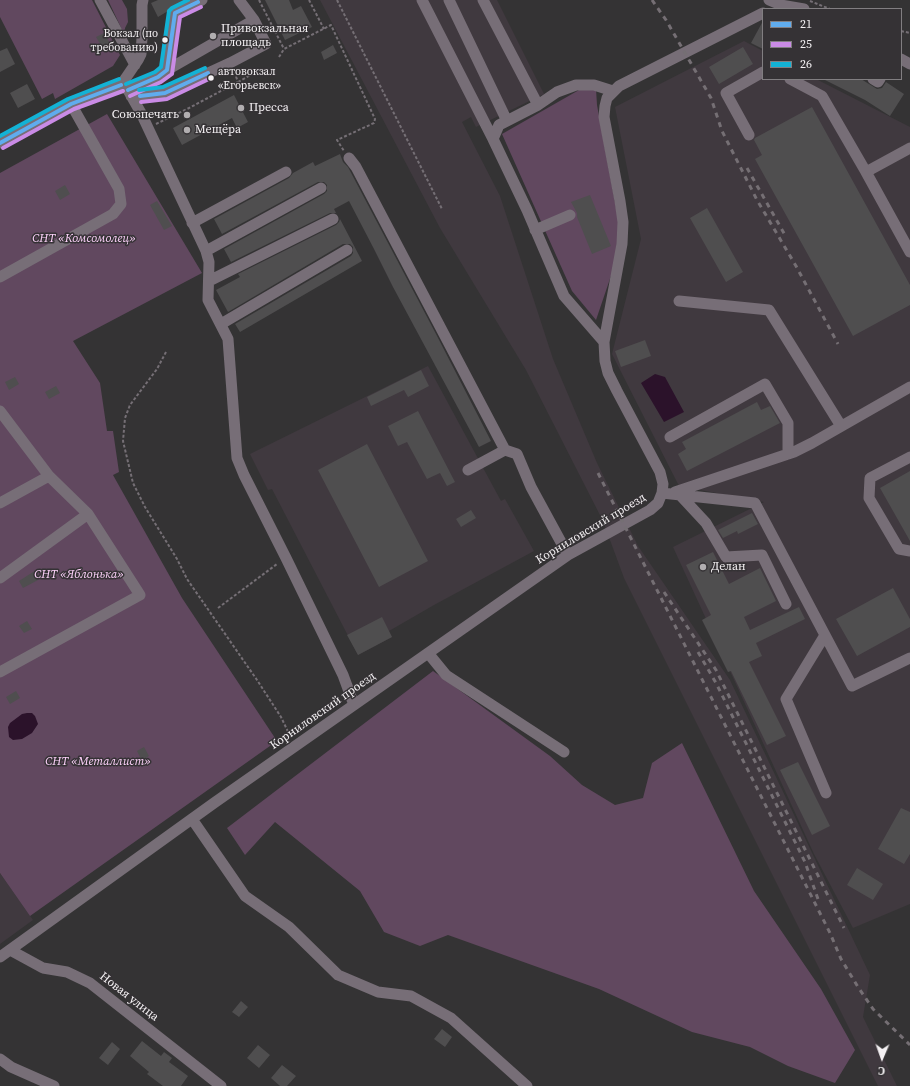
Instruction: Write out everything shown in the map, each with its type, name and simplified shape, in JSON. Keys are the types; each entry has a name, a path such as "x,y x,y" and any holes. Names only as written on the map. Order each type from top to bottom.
{"street":[{"path":"100,0 135,65"},
{"path":"127,91 165,93 230,63 266,44 254,20 239,0"},
{"path":"422,0 493,139 564,296 604,342"},
{"path":"448,0 507,121"},
{"path":"483,0 538,105"},
{"path":"167,70 175,13 200,1"},
{"path":"140,2 141,54 135,65 127,91 166,164 206,252 209,262 208,300 228,339 237,458 343,675 354,705"},
{"path":"762,14 629,80 613,91 607,98 604,117 620,201 623,222 623,237 620,262 604,342 605,361 608,373 660,472 663,484 671,494 706,523 726,557 762,555 786,604"},
{"path":"1,140 71,104 127,91 158,77 167,70 254,20"},
{"path":"749,136 726,93 762,73"},
{"path":"792,80 822,96 910,252"},
{"path":"493,139 499,125 538,105 557,92 576,85 594,86 613,91"},
{"path":"0,277 113,214 121,204 119,189 71,104"},
{"path":"866,172 910,148"},
{"path":"349,158 356,167 505,450 517,454 531,486 568,555"},
{"path":"192,223 286,172"},
{"path":"206,252 321,188"},
{"path":"535,230 570,215"},
{"path":"209,281 333,219"},
{"path":"220,324 347,250"},
{"path":"679,301 769,310 842,426"},
{"path":"670,437 765,384 788,423 788,454"},
{"path":"671,494 788,454 812,443 910,387"},
{"path":"0,411 4,425 49,476 88,514 140,595 0,672"},
{"path":"468,470 505,450"},
{"path":"910,457 870,478 869,498 899,549 910,551"},
{"path":"0,503 49,476"},
{"path":"671,494 755,503 852,686 910,658"},
{"name":"Корниловский проезд","path":"0,957 192,819 568,555 650,510 671,494"},
{"path":"0,578 88,514"},
{"path":"825,635 786,699 826,793"},
{"path":"428,653 446,675 564,752"},
{"path":"192,819 245,896 290,927 338,975 378,992 411,996 451,1018 527,1086"},
{"name":"Новая улица","path":"10,950 43,968 67,972 90,982 221,1086"},
{"path":"0,1059 12,1067 54,1086"}],"path":[{"path":"259,0 284,49"},
{"path":"309,0 324,29"},
{"path":"337,0 442,209"},
{"path":"808,0 828,8"},
{"path":"262,7 268,5"},
{"path":"279,57 284,49 331,25 375,119 374,123 337,140 349,158"},
{"path":"230,63 238,82"},
{"path":"154,119 156,124 254,73"},
{"path":"166,352 157,369 130,405 125,418 123,441 133,483 187,579 257,680 281,717 296,746"},
{"path":"218,608 286,558"}],"shaded area":[{"path":"320,0 497,0 544,94 476,127 471,117 462,122 500,196 553,359 597,463 638,546 730,680 870,975 863,1017 897,1086 878,1086 624,578 603,521 526,370 440,228"},
{"path":"744,41 762,50 762,80 818,80 910,127 910,904 853,928 814,854 673,547 764,502 679,486 612,354 641,239 615,107"},
{"path":"428,366 501,501 505,499 534,551 389,631 392,637 358,655 272,489 268,490 250,454"},
{"path":"655,374 665,377 684,412 664,422 641,383"},
{"path":"32,713 35,716 38,724 32,733 22,739 13,740 9,737 8,727 10,723 22,714"},
{"path":"0,873 33,920 0,944"}],"green space":[{"path":"0,0 92,0 120,55 113,66 55,99 53,93 42,99 0,17"},
{"path":"108,0 122,0 127,9 128,22 125,28 125,36"},
{"path":"596,89 597,105 619,224 615,264 596,320 572,291 502,134 579,90"},
{"path":"107,114 202,273 73,341 100,383 107,431 113,431 119,472 113,475 182,598 277,741 30,916 0,873 0,173"},
{"path":"433,671 550,756 582,785 615,805 643,798 652,763 682,743 754,891 821,989 855,1050 835,1083 788,1066 750,1047 692,1032 599,989 448,935 420,946 384,932 360,891 275,822 245,855 227,828"}],"building":[{"path":"158,0 186,0 172,7 158,17 151,3"},
{"name":"автовокзал «Егорьевск»","path":"265,0 289,0 293,10 301,6 312,27 285,40"},
{"path":"762,23 762,48 751,43"},
{"path":"104,33 110,43 102,47 96,37"},
{"path":"333,45 337,53 324,60 321,52"},
{"path":"743,47 753,64 719,84 709,67"},
{"path":"7,48 15,64 0,72 0,51"},
{"path":"825,80 863,80 877,89 882,88 886,82 904,94 890,116 865,100"},
{"path":"27,84 35,99 18,108 10,93"},
{"path":"234,95 248,122 237,128 232,118 182,145 173,128"},
{"path":"812,107 910,285 910,305 853,336 755,159 762,155 754,140 755,138"},
{"path":"340,154 491,441 479,447 393,287 349,201 334,209 336,213 330,213 231,262 224,249 324,194 327,191 327,185 324,182 318,182 222,234 214,219 289,178 293,173 313,162 315,166"},
{"path":"65,185 70,194 60,200 55,191"},
{"path":"590,195 611,246 592,254 577,217 577,213 571,202"},
{"path":"157,201 172,226 164,230 150,205"},
{"path":"707,208 743,272 726,282 690,218"},
{"path":"340,219 362,261 240,332 235,324 351,256 353,253 353,247 350,244 343,244 228,312 216,290 240,277 238,274 336,225"},
{"path":"645,340 651,356 621,367 615,351"},
{"path":"421,370 429,386 408,397 404,390 371,406 367,397"},
{"path":"15,377 19,384 9,390 5,382"},
{"path":"56,386 60,393 49,399 45,392"},
{"path":"757,402 761,410 770,406 780,423 687,471 678,454 686,449 682,442"},
{"path":"418,411 455,482 447,486 440,473 427,479 407,442 398,446 388,426"},
{"path":"367,444 428,561 379,587 318,470"},
{"path":"910,471 910,541 880,488"},
{"path":"471,510 476,518 461,527 456,519"},
{"path":"752,513 758,524 738,534 737,531 723,538 718,530"},
{"path":"713,552 729,584 760,568 776,601 744,617 750,630 799,607 805,619 756,643 762,656 749,662 786,736 767,745 731,671 728,672 702,620 711,615 686,565"},
{"path":"33,572 38,580 23,588 19,581"},
{"path":"893,588 910,619 910,627 857,656 836,619"},
{"path":"382,617 392,637 358,655 347,635"},
{"path":"27,621 32,629 24,633 19,626"},
{"path":"16,691 20,698 10,704 6,697"},
{"path":"144,747 149,756 142,761 137,751"},
{"path":"798,762 830,826 812,835 780,770"},
{"path":"901,808 910,812 910,854 904,864 878,849"},
{"path":"857,868 883,884 873,900 847,885"},
{"path":"241,1001 248,1007 239,1017 232,1012"},
{"path":"442,1029 452,1037 445,1047 434,1039"},
{"path":"142,1041 161,1056 164,1052 172,1058 169,1062 188,1076 181,1086 163,1086 147,1074 149,1072 130,1056"},
{"path":"112,1042 120,1049 108,1065 99,1058"},
{"path":"258,1045 270,1055 259,1068 247,1058"},
{"path":"282,1065 296,1076 287,1086 280,1086 271,1078"}],"railway":[{"path":"652,0 666,20 711,98 722,131 757,200 796,266 838,344"},
{"path":"747,168 785,235"},
{"path":"598,473 830,933 841,959 873,1009 910,1045"},
{"path":"664,592 716,670 844,928"},
{"path":"698,652 716,683 805,862 819,902"}],"transit line":[{"name":"26","path":"126,84 155,72 161,67 169,11 188,0"},
{"name":"21","path":"128,90 158,77 167,70 175,13 198,2"},
{"name":"25","path":"130,96 161,82 172,74 180,17 201,7"},
{"name":"26","path":"139,90 163,87 205,68"},
{"name":"21","path":"140,96 165,93 208,73"},
{"name":"25","path":"141,102 167,99 211,78"},
{"name":"26","path":"0,136 68,99 119,79"},
{"name":"21","path":"0,143 71,104 121,85"},
{"name":"25","path":"3,148 74,109 123,91"}],"place":[{"name":"Привокзальная площадь","path":"213,36"},
{"name":"Вокзал (по требованию)","path":"165,40"},
{"name":"автовокзал «Егорьевск»","path":"211,78"},
{"name":"Пресса","path":"241,108"},
{"name":"Союзпечать","path":"187,115"},
{"name":"Мещёра","path":"187,130"},
{"name":"Делан","path":"703,567"}],"park label":[{"name":"СНТ «Комсомолец»","path":"84,239"},
{"name":"СНТ «Яблонька»","path":"79,575"},
{"name":"СНТ «Металлист»","path":"98,762"}]}
